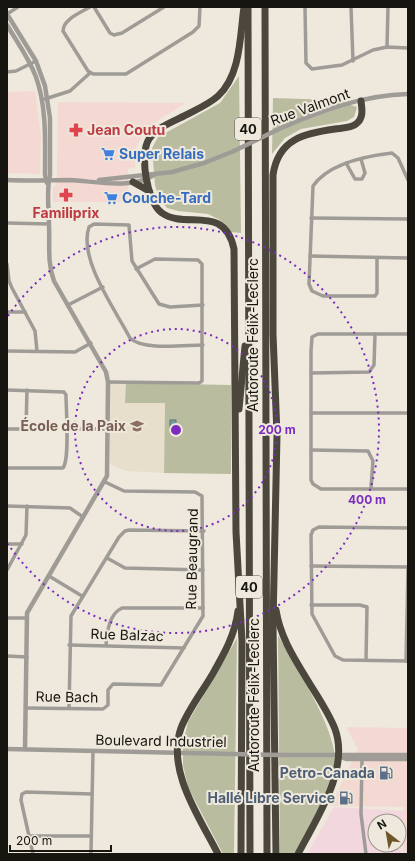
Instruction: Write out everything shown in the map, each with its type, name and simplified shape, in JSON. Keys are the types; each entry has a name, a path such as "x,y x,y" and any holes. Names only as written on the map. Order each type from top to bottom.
{"highway":[{"path":"241,854 242,640 239,596 236,437 235,261 232,243 225,231 210,221 172,218 163,214 154,206 149,191 149,176 145,148 153,134 213,100 226,85 236,60 244,7"},
{"name":"Autoroute Félix-Leclerc","path":"248,7 250,854"},
{"name":"Autoroute Félix-Leclerc","path":"266,7 267,854"},
{"path":"276,854 274,806 274,593 277,427 273,280 274,168 283,150 298,137 356,124 362,116 361,101"},
{"path":"133,182 149,191"},
{"path":"236,437 249,320"},
{"path":"266,342 276,477"},
{"path":"274,593 283,636 333,724 337,738 338,756 332,787 298,854"},
{"path":"218,854 182,781 178,753 180,734 183,724 232,638 236,623 239,596"}],"street":[{"path":"18,7 7,14 36,61 47,98 50,127 48,182"},
{"path":"90,7 67,22 63,27 63,31 90,73"},
{"path":"94,7 110,33 114,36 122,33 164,7"},
{"path":"42,100 73,89 90,73 126,74 133,70 196,30 200,20 200,7"},
{"path":"306,7 306,63 310,68 317,69 332,67 353,61 371,51 387,47 408,48"},
{"path":"351,7 353,61"},
{"path":"387,47 388,7"},
{"path":"7,26 30,63 42,100 48,182 50,271 106,372 108,382 107,476 105,482 83,516 32,604 27,618 25,749"},
{"path":"7,72 16,71 36,61"},
{"name":"Rue Valmont","path":"91,181 112,183 133,182 149,176 196,165 234,151 279,129 321,112 384,96 408,94"},
{"path":"377,258 377,293 375,296 323,296 312,290 309,284 311,191 313,186 320,178 346,163 392,153 398,158 408,180"},
{"path":"346,163 356,179 362,179 365,173 361,159"},
{"name":"Rue Valmont","path":"7,180 48,182 91,181 149,176"},
{"path":"311,218 408,219"},
{"path":"7,223 49,224"},
{"path":"203,306 170,306 159,304 132,261 129,225 91,225 88,230 89,258 103,287 134,342 147,345 203,345"},
{"path":"310,256 408,258"},
{"path":"108,382 197,383 202,379 202,264 198,260 155,259 136,269"},
{"path":"7,264 9,281 36,331 37,351"},
{"path":"68,305 103,287"},
{"path":"7,312 25,312"},
{"path":"311,373 369,372 374,365 375,334"},
{"path":"408,334 315,335 311,341 311,480 313,484 317,488 408,489"},
{"path":"7,351 75,352 91,344"},
{"path":"7,390 64,392 66,394 67,429 66,461 62,468 7,468"},
{"path":"7,429 26,428 27,390"},
{"path":"311,412 408,413"},
{"path":"67,429 108,429"},
{"path":"311,450 368,451 373,461 372,488"},
{"name":"Rue Beaugrand","path":"105,482 124,491 200,494 203,499 204,531 203,608 201,620 161,684 113,684 108,690 109,702 107,708"},
{"path":"7,506 70,508 83,516"},
{"path":"7,570 22,544 28,528 27,506"},
{"path":"312,566 408,568 407,661 337,658 313,617 311,605 311,535 313,530 319,527 408,528"},
{"path":"68,708 71,616 119,537 125,531 204,531"},
{"path":"7,544 22,544"},
{"path":"107,558 125,568 203,570"},
{"path":"49,576 82,596"},
{"path":"311,605 360,605 367,607 366,660"},
{"path":"106,645 109,625 116,612 122,608 203,608"},
{"path":"7,618 27,618"},
{"name":"Rue Balzac","path":"69,645 184,648"},
{"path":"7,656 27,657"},
{"name":"Rue Bach","path":"26,708 101,710 107,708"},
{"name":"Boulevard Industriel","path":"7,749 338,756 346,754 408,755"},
{"path":"91,854 93,751"},
{"name":"Boulevard Industriel","path":"338,756 346,759 408,759"},
{"path":"362,759 361,814 366,854"},
{"path":"33,854 31,836 21,800 22,794 26,792 92,794"},
{"path":"31,836 91,836"}],"shaded area":[{"path":"35,91 41,136 40,174 7,173 7,92"},
{"path":"58,102 186,103 160,119 144,132 135,150 135,167 128,169 128,202 53,202 53,187 56,185 57,172"},
{"name":"École de la Paix","path":"108,382 126,383 126,403 165,403 164,473 126,471 110,464"},
{"path":"346,727 408,728 408,854 403,854 407,853 407,813 404,813 404,807 331,806 358,749"},
{"path":"334,807 404,811 404,813 367,813 367,853 401,854 307,854"}],"green space":[{"path":"239,76 241,233 231,232 220,220 208,214 178,211 167,208 159,199 155,185 152,148 158,137 220,103"},
{"path":"273,98 335,100 357,107 354,117 347,121 301,129 285,138 272,154"},
{"path":"126,383 231,385 231,474 164,473 165,403 125,403"},
{"path":"278,635 323,717 330,734 334,751 335,765 325,798 296,854 280,854"},
{"path":"237,638 234,854 223,854 188,787 183,765 183,743 188,722"}],"water":[{"path":"170,420 176,420 176,433 170,433"}],"place":[{"name":"Jean Coutu","path":"76,130"},
{"name":"Super Relais","path":"108,154"},
{"name":"Familiprix","path":"66,195"},
{"name":"Couche-Tard","path":"111,198"},
{"name":"École de la Paix","path":"137,426"},
{"name":"Petro-Canada","path":"386,773"},
{"name":"Hallé Libre Service","path":"346,798"}]}
